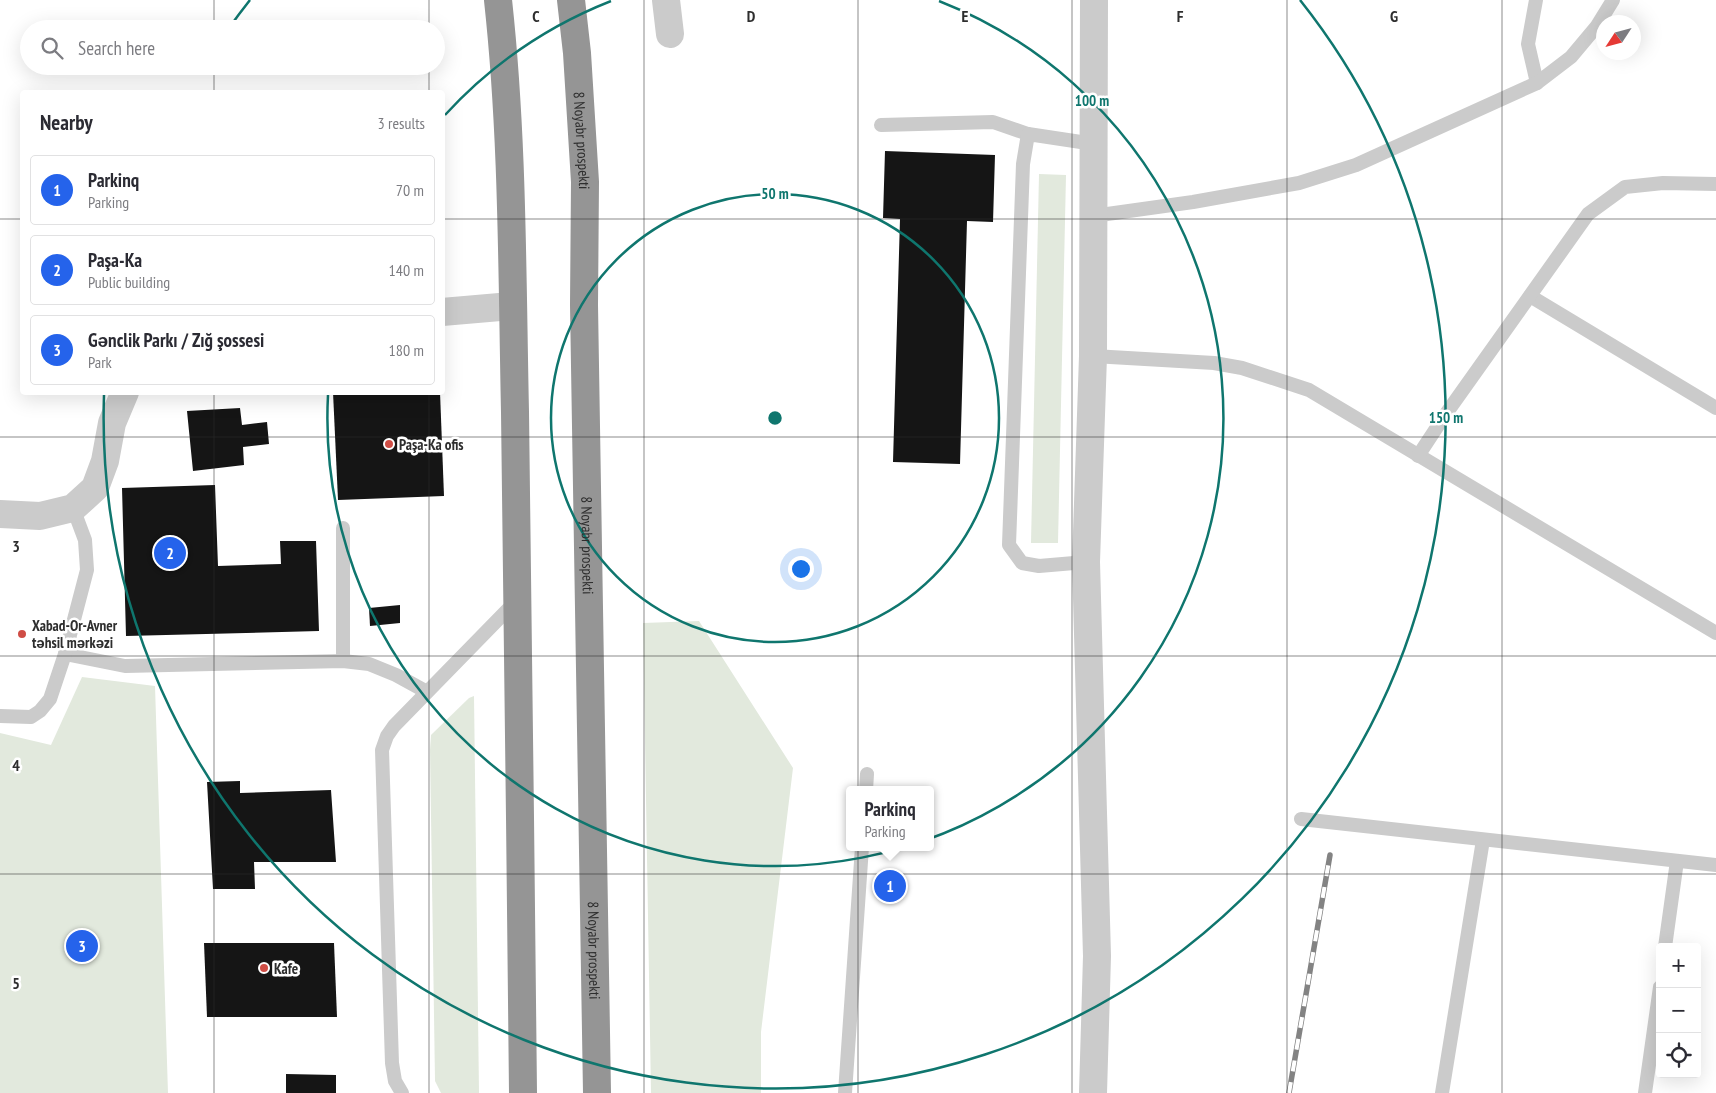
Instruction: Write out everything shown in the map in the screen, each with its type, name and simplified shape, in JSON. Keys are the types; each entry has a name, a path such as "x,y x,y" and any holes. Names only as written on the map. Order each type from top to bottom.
{"highway":[{"path":"498,0 506,83 510,183 523,1093"},
{"name":"8 Noyabr prospekti","path":"571,0 577,53 585,182 584,334 597,1093"}],"street":[{"path":"666,0 670,34"},
{"path":"1093,1093 1097,956 1086,562 1093,356 1094,0"},
{"path":"445,312 512,306"},
{"path":"0,514 40,516 73,508 94,488 106,461 112,423 125,395"}],"lane":[{"path":"1536,0 1528,44 1537,84"},
{"path":"1093,216 1193,202 1299,183 1356,165 1537,84 1571,57 1597,26 1613,0"},
{"path":"881,125 993,122 1028,134 1094,144"},
{"path":"1028,134 1023,164 1009,545 1022,562 1039,566 1086,562"},
{"path":"1418,456 1588,214 1625,188 1663,183 1716,184"},
{"path":"1530,296 1716,408"},
{"path":"1093,356 1214,363 1242,368 1309,390 1716,633"},
{"path":"0,716 31,716 40,711 50,700 65,654 87,570 85,540 73,508"},
{"path":"343,528 343,660"},
{"path":"402,1093 395,1081 392,1063 382,750 387,736 394,726 517,599"},
{"path":"65,654 125,666 343,660 369,664 396,675 427,692"},
{"path":"866,786 868,774"},
{"path":"1301,819 1716,865"},
{"path":"1442,1093 1483,840"},
{"path":"845,1093 862,851"},
{"path":"1666,943 1677,861"},
{"path":"1645,1093 1660,988"}],"shaded area":[{"path":"1039,174 1066,175 1058,543 1031,543"},
{"path":"699,621 793,768 761,1032 761,1093 651,1093 643,623"},
{"path":"82,677 155,686 168,1093 0,1093 0,733 51,745"},
{"path":"474,696 479,1093 441,1093 435,1081 431,735 469,698"}],"building":[{"path":"885,151 995,155 993,222 967,221 960,464 893,462 900,219 883,218"},
{"name":"Paşa-Ka ofis","path":"333,395 440,395 444,496 338,500"},
{"path":"240,408 242,425 267,422 269,444 243,447 244,465 193,471 187,411"},
{"path":"215,485 218,566 281,564 280,541 316,541 319,631 126,636 122,488"},
{"path":"400,605 400,623 370,626 369,608"},
{"path":"240,781 240,793 331,790 336,862 254,862 255,889 213,889 207,782"},
{"path":"204,943 334,943 337,1017 207,1017"},
{"path":"286,1074 336,1075 336,1093 286,1093"}],"railway":[{"path":"1289,1093 1330,855"}],"place":[{"name":"Paşa-Ka ofis","path":"389,444"},
{"name":"Paşa-Ka","path":"170,553"},
{"name":"Xabad-Or-Avner təhsil mərkəzi","path":"22,634"},
{"name":"Parkinq","path":"890,886"},
{"name":"Gənclik Parkı / Zığ şossesi","path":"82,946"},
{"name":"Kafe","path":"264,968"}]}
